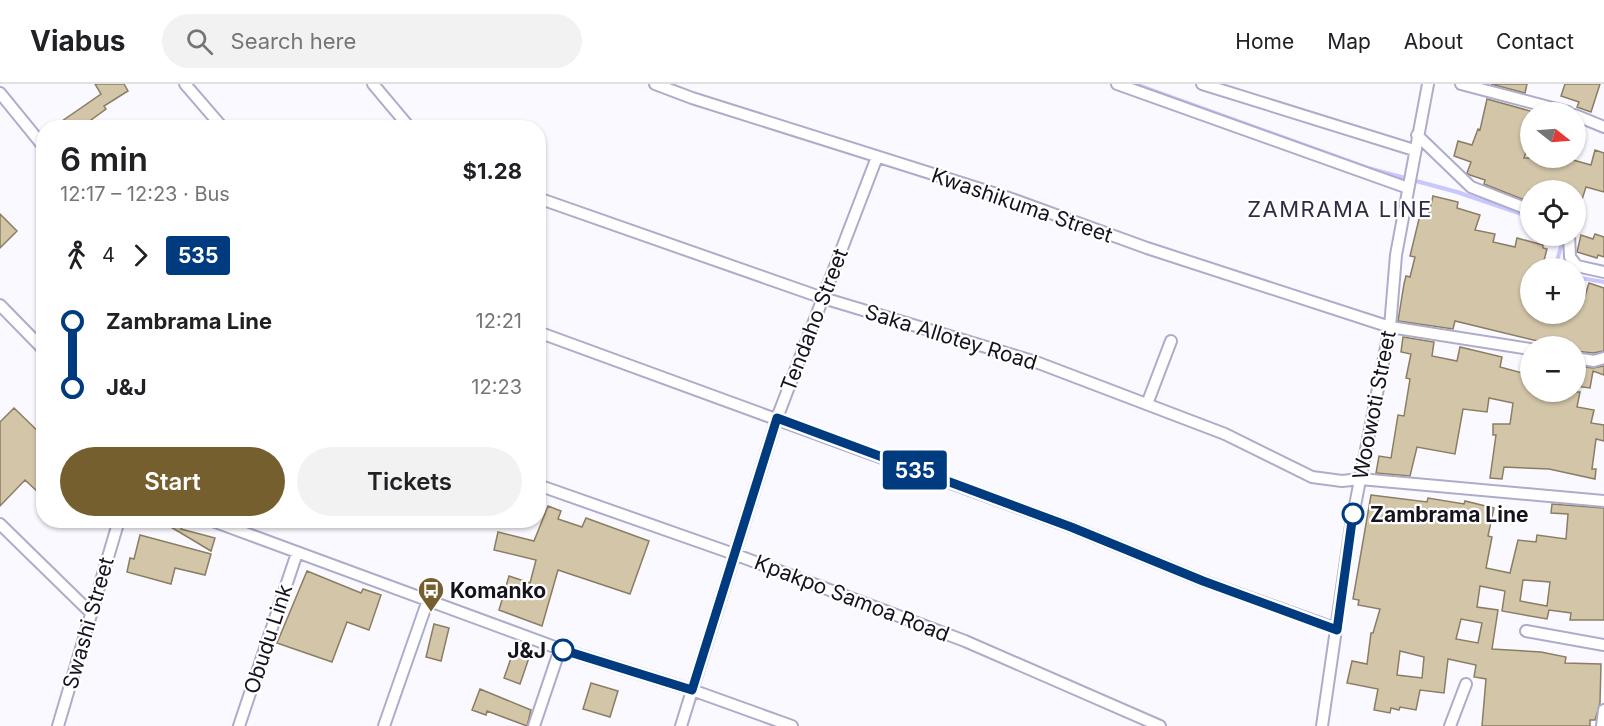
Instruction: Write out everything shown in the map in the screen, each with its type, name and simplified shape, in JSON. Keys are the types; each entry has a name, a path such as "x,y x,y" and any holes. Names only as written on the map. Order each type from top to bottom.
{"street":[{"path":"186,84 216,120"},
{"path":"373,84 403,120"},
{"name":"Kwashikuma Street","path":"655,84 1010,198 1147,248 1390,327 1520,347"},
{"path":"1117,84 1408,184"},
{"path":"1202,84 1414,150"},
{"name":"Woowoti Street","path":"1322,726 1360,479 1390,327 1396,255 1428,84"},
{"path":"1461,84 1530,102"},
{"path":"0,93 36,137"},
{"path":"1586,120 1604,127"},
{"path":"1417,135 1471,187 1520,206"},
{"name":"Tendaho Street","path":"681,726 777,418 877,157"},
{"name":"Saka Allotey Road","path":"546,201 823,298 1036,362 1225,434 1312,477 1324,480 1360,479 1604,501"},
{"path":"1569,246 1570,257 1577,266 1604,272"},
{"path":"0,304 36,342"},
{"path":"546,335 1071,527 1203,581 1337,630"},
{"path":"1147,404 1172,341"},
{"path":"1586,360 1593,361 1604,358"},
{"name":"Kpakpo Samoa Road","path":"546,488 734,554 965,641 1160,726"},
{"path":"0,524 90,612"},
{"name":"Swashi Street","path":"58,726 116,528"},
{"path":"231,528 560,649 692,690 792,726"},
{"name":"Obudu Link","path":"239,726 297,553"},
{"path":"384,726 428,600"},
{"path":"1526,631 1604,645"},
{"path":"534,726 560,649"},
{"path":"1450,726 1466,684"},
{"path":"1602,726 1604,710"}],"building":[{"path":"95,84 124,84 128,91 104,106 106,109 91,120 64,120 101,94"},
{"path":"1491,84 1527,84 1525,93"},
{"path":"1565,84 1600,84 1591,112 1586,110 1586,102 1561,96"},
{"path":"1487,99 1520,108 1520,168 1586,168 1586,164 1591,165 1595,150 1604,153 1604,192 1586,187 1586,180 1520,180 1520,198 1484,184 1485,180 1467,173 1471,162 1454,156 1458,141 1472,145 1478,129 1480,130"},
{"path":"1433,196 1458,202 1457,208 1480,215 1475,230 1495,234 1493,242 1515,247 1517,238 1520,239 1520,246 1543,246 1547,249 1545,258 1520,258 1520,324 1586,324 1586,293 1589,283 1604,288 1604,351 1586,352 1586,336 1520,337 1455,321 1453,329 1398,321 1406,276 1410,277 1415,257 1410,256 1420,215 1428,217"},
{"path":"0,214 17,231 0,248"},
{"path":"1595,234 1604,237 1604,257 1598,255 1597,258 1577,252 1578,246 1586,246 1586,237 1593,239"},
{"path":"1403,337 1434,342 1432,356 1457,361 1460,347 1502,357 1500,367 1520,372 1520,402 1578,402 1577,407 1594,410 1591,423 1604,425 1604,441 1596,439 1592,469 1596,469 1595,479 1549,469 1504,467 1502,479 1490,478 1496,435 1493,435 1493,424 1510,424 1513,403 1489,398 1487,412 1463,409 1455,454 1417,447 1410,476 1376,473 1379,456 1391,458 1398,415 1404,416 1410,379 1406,378 1411,354 1401,352"},
{"path":"1604,366 1604,375 1593,371 1590,388 1586,387 1586,367"},
{"path":"14,408 36,429 36,490 25,480 0,506 0,422"},
{"path":"1371,495 1427,502 1428,498 1464,504 1465,501 1494,508 1488,536 1492,537 1486,568 1510,573 1518,540 1536,542 1537,535 1566,539 1568,514 1551,513 1552,504 1604,508 1604,620 1570,620 1571,613 1549,610 1547,619 1502,611 1505,591 1480,586 1477,607 1498,610 1492,649 1541,652 1566,657 1565,663 1601,664 1600,703 1595,720 1590,720 1590,726 1482,726 1486,679 1474,677 1476,665 1448,659 1444,693 1420,690 1416,710 1391,708 1390,713 1374,710 1378,689 1347,683 1352,661 1367,664 1371,633 1373,633 1380,609 1358,605 1359,600 1353,599","holes":["1523,580 1550,582 1547,606 1520,601","1461,619 1482,623 1478,643 1456,639","1400,651 1424,657 1422,678 1397,675"]},
{"path":"548,506 561,511 558,519 582,527 586,518 649,541 630,594 558,570 542,626 499,610 509,576 530,583 536,560 494,550 498,532 534,541 539,528 546,528"},
{"path":"172,528 182,528 215,538 211,551"},
{"path":"140,535 211,554 205,575 175,568 171,584 127,572 130,558 134,559"},
{"path":"307,571 361,593 363,589 381,595 369,630 347,622 332,662 277,643"},
{"path":"434,624 449,628 441,661 426,657"},
{"path":"516,644 532,649 520,684 504,678"},
{"path":"591,683 618,691 610,717 583,709"},
{"path":"480,689 531,710 527,726 487,711 486,715 472,710"}],"waterway":[{"path":"1135,84 1368,168 1457,192 1520,214"},
{"path":"1558,258 1561,246"},
{"path":"1586,279 1604,282"}],"bus line":[{"name":"535","path":"563,650 692,690 777,418 976,494 1071,527 1203,581 1337,630 1353,514"}],"place":[{"name":"Zambrama Line","path":"1353,514"},
{"name":"Komanko","path":"431,613"},
{"name":"J&J","path":"563,650"}],"district":[{"name":"ZAMRAMA LINE","path":"1340,209"}]}
